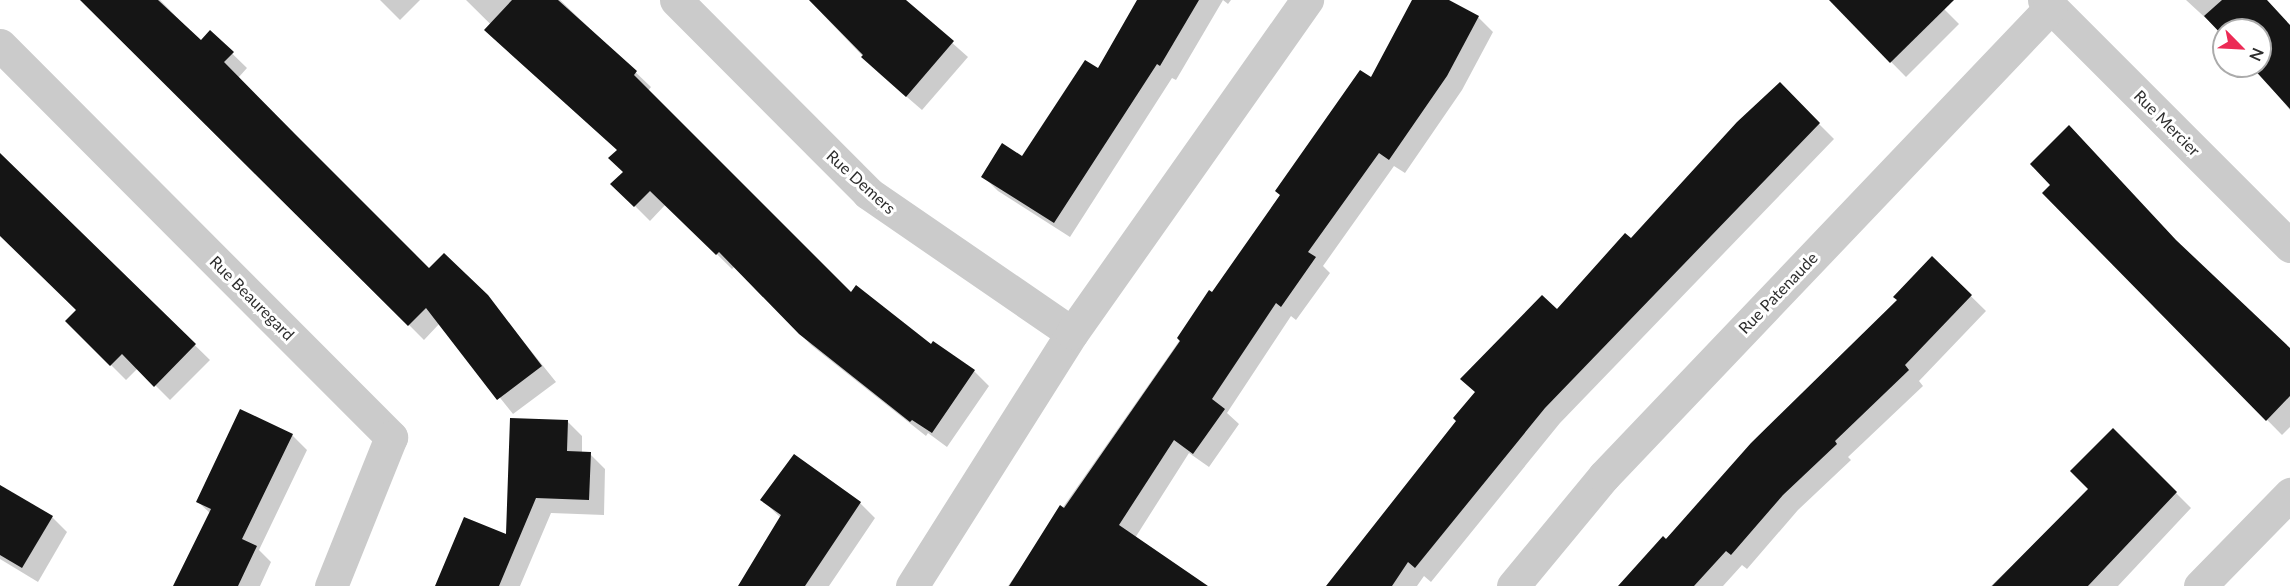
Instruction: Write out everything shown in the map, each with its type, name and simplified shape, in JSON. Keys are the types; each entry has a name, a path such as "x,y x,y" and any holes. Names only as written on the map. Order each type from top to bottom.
{"street":[{"name":"Rue Demers","path":"676,0 868,193 1072,333"},
{"path":"912,586 1072,333 1307,0"},
{"name":"Rue Mercier","path":"2047,3 2290,246"},
{"name":"Rue Patenaude","path":"1513,586 1604,476 2047,3"},
{"name":"Rue Beauregard","path":"0,45 391,437 331,586"},
{"path":"2200,586 2290,494"}],"building":[{"path":"80,0 158,0 201,40 210,30 234,52 224,62 295,134 429,268 444,253 488,295 542,366 497,400 426,308 408,326"},
{"path":"512,0 558,0 637,71 634,75 851,292 856,285 931,344 933,341 975,370 932,433 912,420 910,422 799,334 719,252 716,255 650,191 634,207 610,184 623,172 608,158 617,150 484,30"},
{"path":"809,0 906,0 954,41 906,97 861,57 863,55"},
{"path":"1137,0 1199,0 1160,66 1157,64 1054,223 981,177 1002,143 1022,156 1085,60 1098,68"},
{"path":"1412,0 1449,0 1479,16 1447,76 1389,160 1379,153 1308,252 1316,257 1281,307 1276,303 1212,399 1225,409 1193,454 1174,440 1119,525 1208,586 1009,586 1060,505 1064,508 1180,341 1177,338 1209,290 1212,292 1280,195 1275,191 1360,70 1371,77"},
{"path":"1829,0 1954,0 1890,63"},
{"path":"2222,0 2267,0 2290,25 2290,109 2262,78 2272,78 2272,18 2212,18 2212,24 2204,16"},
{"path":"1780,82 1820,123 1545,408 1415,568 1408,562 1392,586 1326,586 1456,421 1453,418 1475,392 1460,379 1542,295 1557,309 1625,233 1631,238 1737,122"},
{"path":"2069,125 2176,240 2290,348 2290,396 2266,421 2042,193 2050,185 2030,164"},
{"path":"0,153 196,344 154,387 122,354 110,366 65,321 76,310 0,236"},
{"path":"1932,256 1972,295 1905,365 1909,370 1835,441 1837,444 1783,495 1731,555 1726,551 1694,586 1618,586 1663,536 1666,539 1751,443 1897,300 1893,297"},
{"path":"240,409 293,434 242,539 257,546 238,586 173,586 211,509 196,502"},
{"path":"510,418 568,420 567,451 591,452 589,500 536,498 499,586 435,586 464,517 506,534"},
{"path":"2113,428 2177,492 2088,586 1992,586 2088,489 2070,471"},
{"path":"794,454 861,502 805,586 738,586 781,515 760,500"},
{"path":"0,485 53,516 22,568 0,555"}]}
